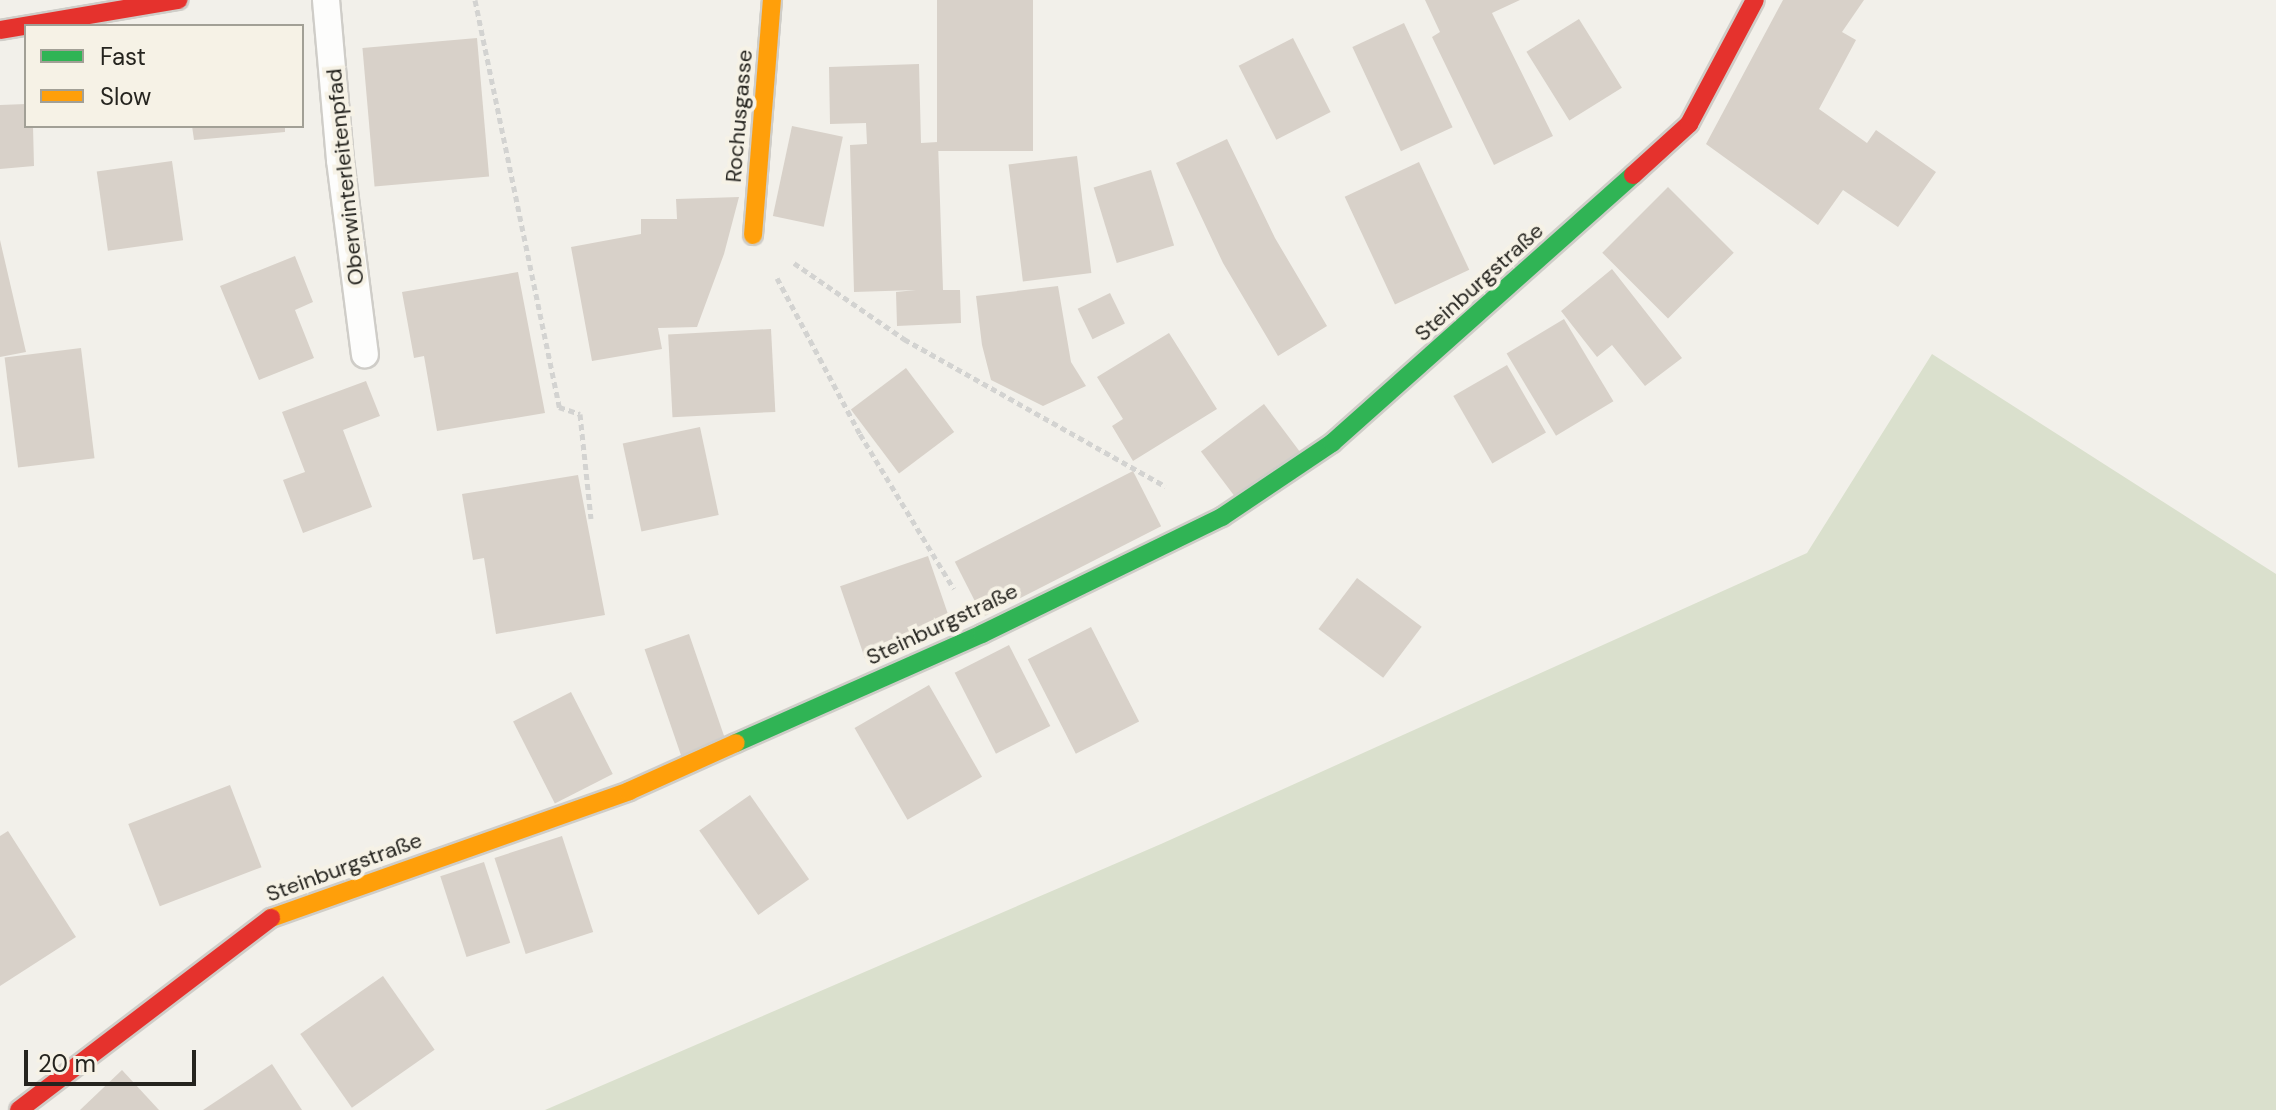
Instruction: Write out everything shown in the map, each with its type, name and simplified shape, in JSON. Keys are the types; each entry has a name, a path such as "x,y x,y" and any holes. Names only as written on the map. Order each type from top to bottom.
{"street":[{"path":"36,24 178,0"},
{"name":"Rochusgasse","path":"753,235 772,0"},
{"name":"Steinburgstraße","path":"19,1110 272,917 629,791 982,634 1222,517 1332,443 1421,367 1689,124 1755,0"},
{"path":"0,30 24,26"}],"lane":[{"name":"Oberwinterleitenpfad","path":"326,0 340,160 365,354"}],"path":[{"path":"475,0 559,407 580,414 591,518"},
{"path":"753,235 904,339 1123,463"},
{"path":"753,235 860,434 982,634"}],"green space":[{"path":"1932,354 2276,574 2276,1110 545,1110 1161,844 1807,553"}],"building":[{"path":"937,0 1033,0 1033,151 937,151"},
{"path":"1425,0 1520,0 1492,13 1553,136 1494,165 1432,37 1440,32"},
{"path":"1783,0 1864,0 1842,32 1856,40 1819,109 1867,143 1876,130 1936,172 1898,227 1843,190 1818,225 1706,144"},
{"path":"1579,19 1622,88 1569,121 1526,52"},
{"path":"1404,23 1453,127 1401,151 1352,47"},
{"path":"477,38 489,176 375,186 362,48"},
{"path":"1293,38 1331,112 1276,140 1239,66"},
{"path":"919,64 921,143 938,142 943,290 960,290 961,323 897,326 896,292 916,290 854,292 850,145 867,144 866,123 830,124 829,67"},
{"path":"24,104 24,128 33,128 34,166 0,169 0,105"},
{"path":"792,126 843,137 824,227 773,216"},
{"path":"192,128 285,128 285,132 194,140"},
{"path":"1227,139 1275,238 1327,326 1278,356 1223,263 1176,163"},
{"path":"1077,156 1091,273 1023,282 1009,164"},
{"path":"172,161 183,240 108,251 97,172"},
{"path":"1419,162 1469,270 1395,305 1345,197"},
{"path":"1151,170 1174,246 1117,263 1094,188"},
{"path":"1668,187 1734,253 1668,319 1602,253"},
{"path":"739,197 724,254 697,327 658,328 662,349 592,361 571,247 641,234 641,219 677,219 676,199"},
{"path":"0,240 26,352 0,357"},
{"path":"295,256 313,302 295,310 314,358 259,380 220,286"},
{"path":"1612,269 1682,358 1645,386 1612,345 1597,357 1561,311"},
{"path":"518,272 545,413 437,431 424,356 414,358 402,292"},
{"path":"1058,286 1071,362 1086,386 1043,406 991,380 982,345 976,296"},
{"path":"1110,293 1125,324 1093,339 1078,309"},
{"path":"1564,319 1613,401 1556,436 1507,354"},
{"path":"771,329 775,412 672,417 668,334"},
{"path":"1169,333 1217,409 1133,461 1112,426 1123,419 1097,377"},
{"path":"81,348 95,458 18,468 5,357"},
{"path":"1507,365 1546,433 1492,464 1453,396"},
{"path":"906,368 954,432 899,473 851,410"},
{"path":"366,381 380,416 343,430 372,507 303,533 283,480 305,472 282,412"},
{"path":"1264,404 1300,452 1237,499 1201,452"},
{"path":"700,427 719,515 641,531 623,443"},
{"path":"1133,471 1161,526 983,617 955,562"},
{"path":"578,475 605,615 496,634 484,558 473,560 462,494"},
{"path":"928,556 953,630 865,660 840,586"},
{"path":"1357,578 1422,627 1383,678 1318,629"},
{"path":"1091,627 1139,721 1076,754 1028,659"},
{"path":"689,634 725,740 681,755 645,649"},
{"path":"1009,645 1050,726 996,754 955,673"},
{"path":"929,685 982,777 908,820 855,728"},
{"path":"571,692 613,774 555,803 513,722"},
{"path":"230,785 262,867 160,906 128,824"},
{"path":"750,795 809,879 758,915 699,831"},
{"path":"8,831 76,937 0,986 0,836"},
{"path":"562,836 593,932 526,954 494,858"},
{"path":"484,862 510,943 467,957 440,876"},
{"path":"383,976 435,1050 352,1108 300,1034"},
{"path":"272,1064 302,1110 203,1110"},
{"path":"122,1070 159,1110 80,1110"}],"traffic: fast":[{"path":"736,743 982,634 1222,517 1332,443 1633,175"}],"traffic: slow":[{"path":"753,235 772,0"},
{"path":"271,918 629,791 736,743"}],"traffic: jam":[{"path":"36,24 178,0"},
{"path":"1633,175 1689,124 1755,0"},
{"path":"0,30 24,26"},
{"path":"19,1110 271,918"}]}
